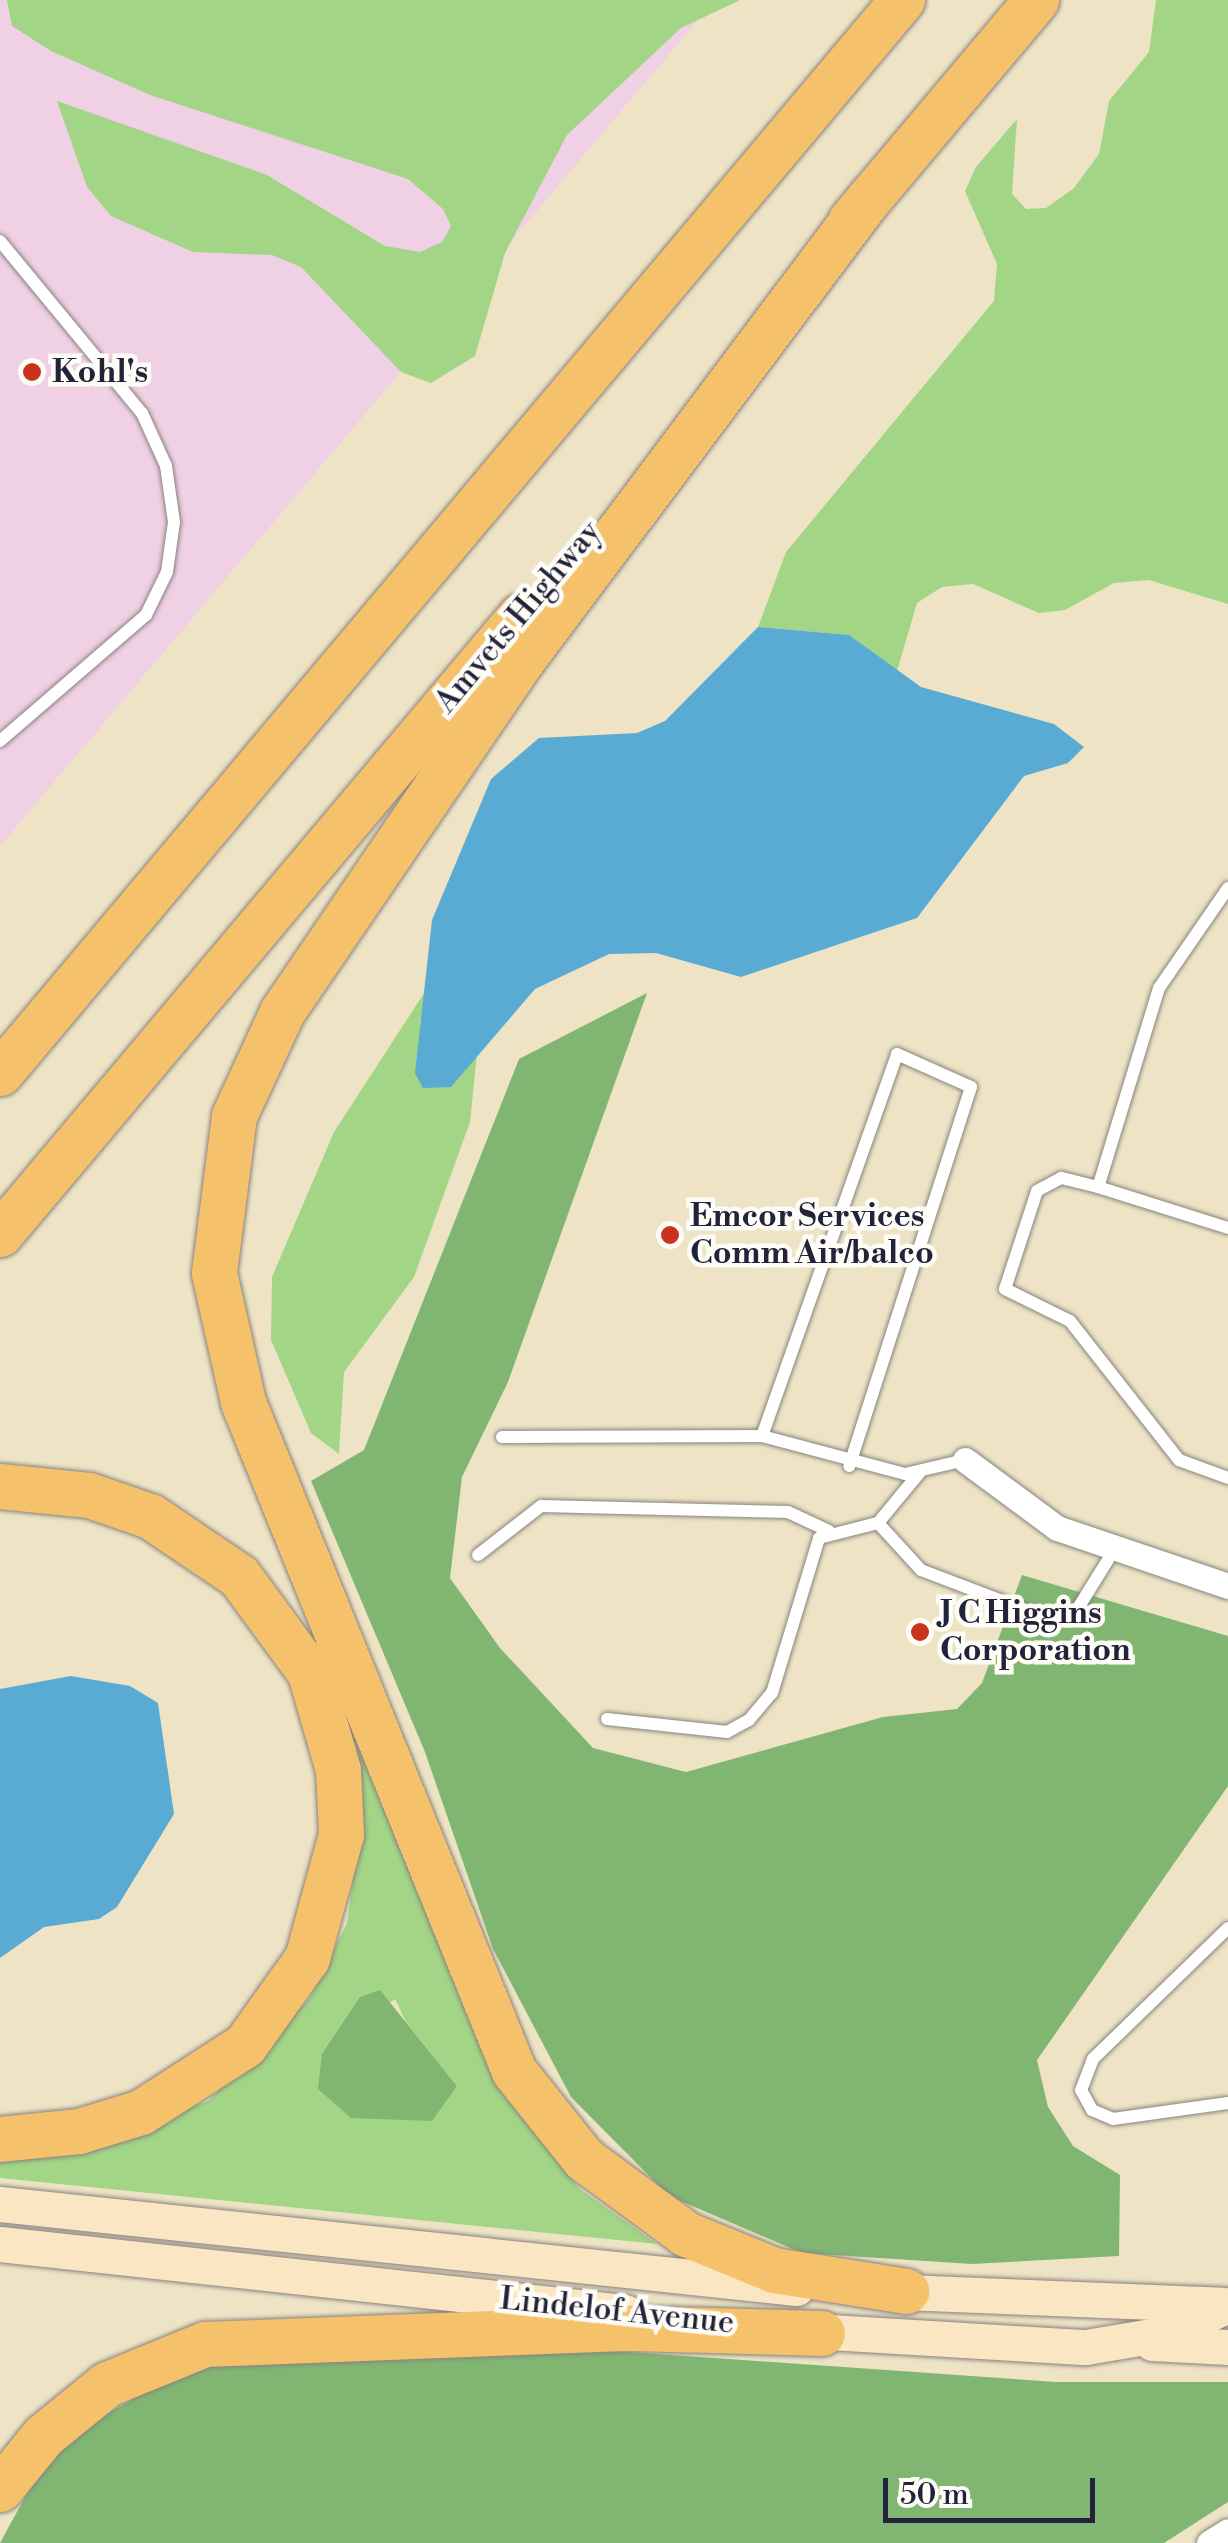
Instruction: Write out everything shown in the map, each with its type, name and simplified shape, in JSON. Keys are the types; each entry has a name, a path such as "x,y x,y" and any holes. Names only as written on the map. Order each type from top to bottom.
{"highway":[{"path":"0,1072 902,0"},
{"name":"Amvets Highway","path":"0,1234 1036,0"},
{"path":"869,198 511,675 282,1012 234,1116 214,1273 242,1402 514,2071 584,2159 686,2234 797,2276 906,2291"},
{"path":"0,1050 177,862"},
{"path":"0,1486 90,1495 150,1516 239,1576 310,1673 338,1770 341,1834 308,1958 245,2044 141,2112 79,2131 0,2139"},
{"path":"0,2489 96,2392 206,2344 630,2328 822,2333"}],"main road":[{"name":"Lindelof Avenue","path":"0,2204 720,2282 1228,2305"},
{"name":"Lindelof Avenue","path":"0,2244 822,2333 1086,2347 1170,2332 1228,2305"},
{"path":"1086,2347 1228,2347"}],"street":[{"path":"965,1460 1057,1528 1228,1586"},
{"path":"1209,2543 1228,2532"}],"lane":[{"path":"0,240 142,413 166,466 174,522 167,572 146,615 0,741"},
{"path":"1098,1186 1160,988 1228,888"},
{"path":"762,1436 897,1054 971,1087 849,1466"},
{"path":"1228,1228 1061,1178 1036,1191 1005,1289 1070,1321 1179,1460 1228,1478"},
{"path":"502,1438 762,1436 849,1466 920,1472 965,1460"},
{"path":"478,1555 541,1506 788,1512 829,1532 878,1523 920,1472"},
{"path":"878,1523 921,1570 1049,1619 1075,1613 1114,1550"},
{"path":"606,1719 728,1732 748,1720 772,1693 814,1548 829,1532"},
{"path":"1228,1928 1094,2059 1081,2090 1092,2110 1113,2119 1228,2104"}],"shaded area":[{"path":"0,0 715,0 0,846"}],"green space":[{"path":"7,0 740,0 681,28 567,135 505,253 475,356 431,383 401,372 301,267 272,255 193,252 111,216 87,187 57,101 267,175 385,246 420,252 442,242 451,226 443,209 408,179 150,95 51,51 12,26"},
{"path":"1156,0 1228,0 1228,604 1149,580 1114,583 1065,610 1039,613 973,584 942,587 917,603 897,671 849,635 758,627 786,552 994,301 997,264 965,191 976,167 1017,119 1012,194 1026,209 1046,208 1074,188 1099,154 1109,101 1149,52"},
{"path":"428,987 420,1023 451,1087 477,1054 470,1122 414,1277 344,1372 339,1454 311,1433 271,1340 272,1277 334,1132"},
{"path":"647,993 508,1382 462,1477 450,1578 500,1648 593,1748 686,1772 883,1717 957,1709 982,1683 1022,1575 1228,1636 1228,1786 1037,2060 1048,2107 1073,2146 1120,2175 1119,2256 972,2264 802,2253 669,2196 571,2097 493,1949 425,1752 311,1481 364,1450 519,1059"},
{"path":"362,1745 503,2094 580,2189 657,2244 0,2178 0,2160 52,2154 208,2101 310,1998 347,1923 358,1843 352,1751","holes":["395,1999 406,2022 457,2086 322,2054"]},
{"path":"380,1990 457,2086 432,2121 351,2118 318,2089 322,2054 360,1997"},
{"path":"529,2345 1056,2382 1228,2382 1228,2502 1164,2543 0,2543 36,2477 77,2430 184,2371 278,2356"}],"water":[{"path":"758,627 849,635 921,687 1054,724 1084,747 1068,763 1024,776 917,918 741,977 656,953 609,954 535,989 451,1087 423,1088 415,1073 432,920 491,779 539,738 637,733 665,721"},
{"path":"71,1676 130,1686 158,1703 174,1814 117,1907 99,1919 44,1927 0,1958 0,1689"}],"place":[{"name":"Kohl's","path":"32,372"},
{"name":"Emcor Services Comm Air/balco","path":"670,1235"},
{"name":"J C Higgins Corporation","path":"920,1632"}]}
